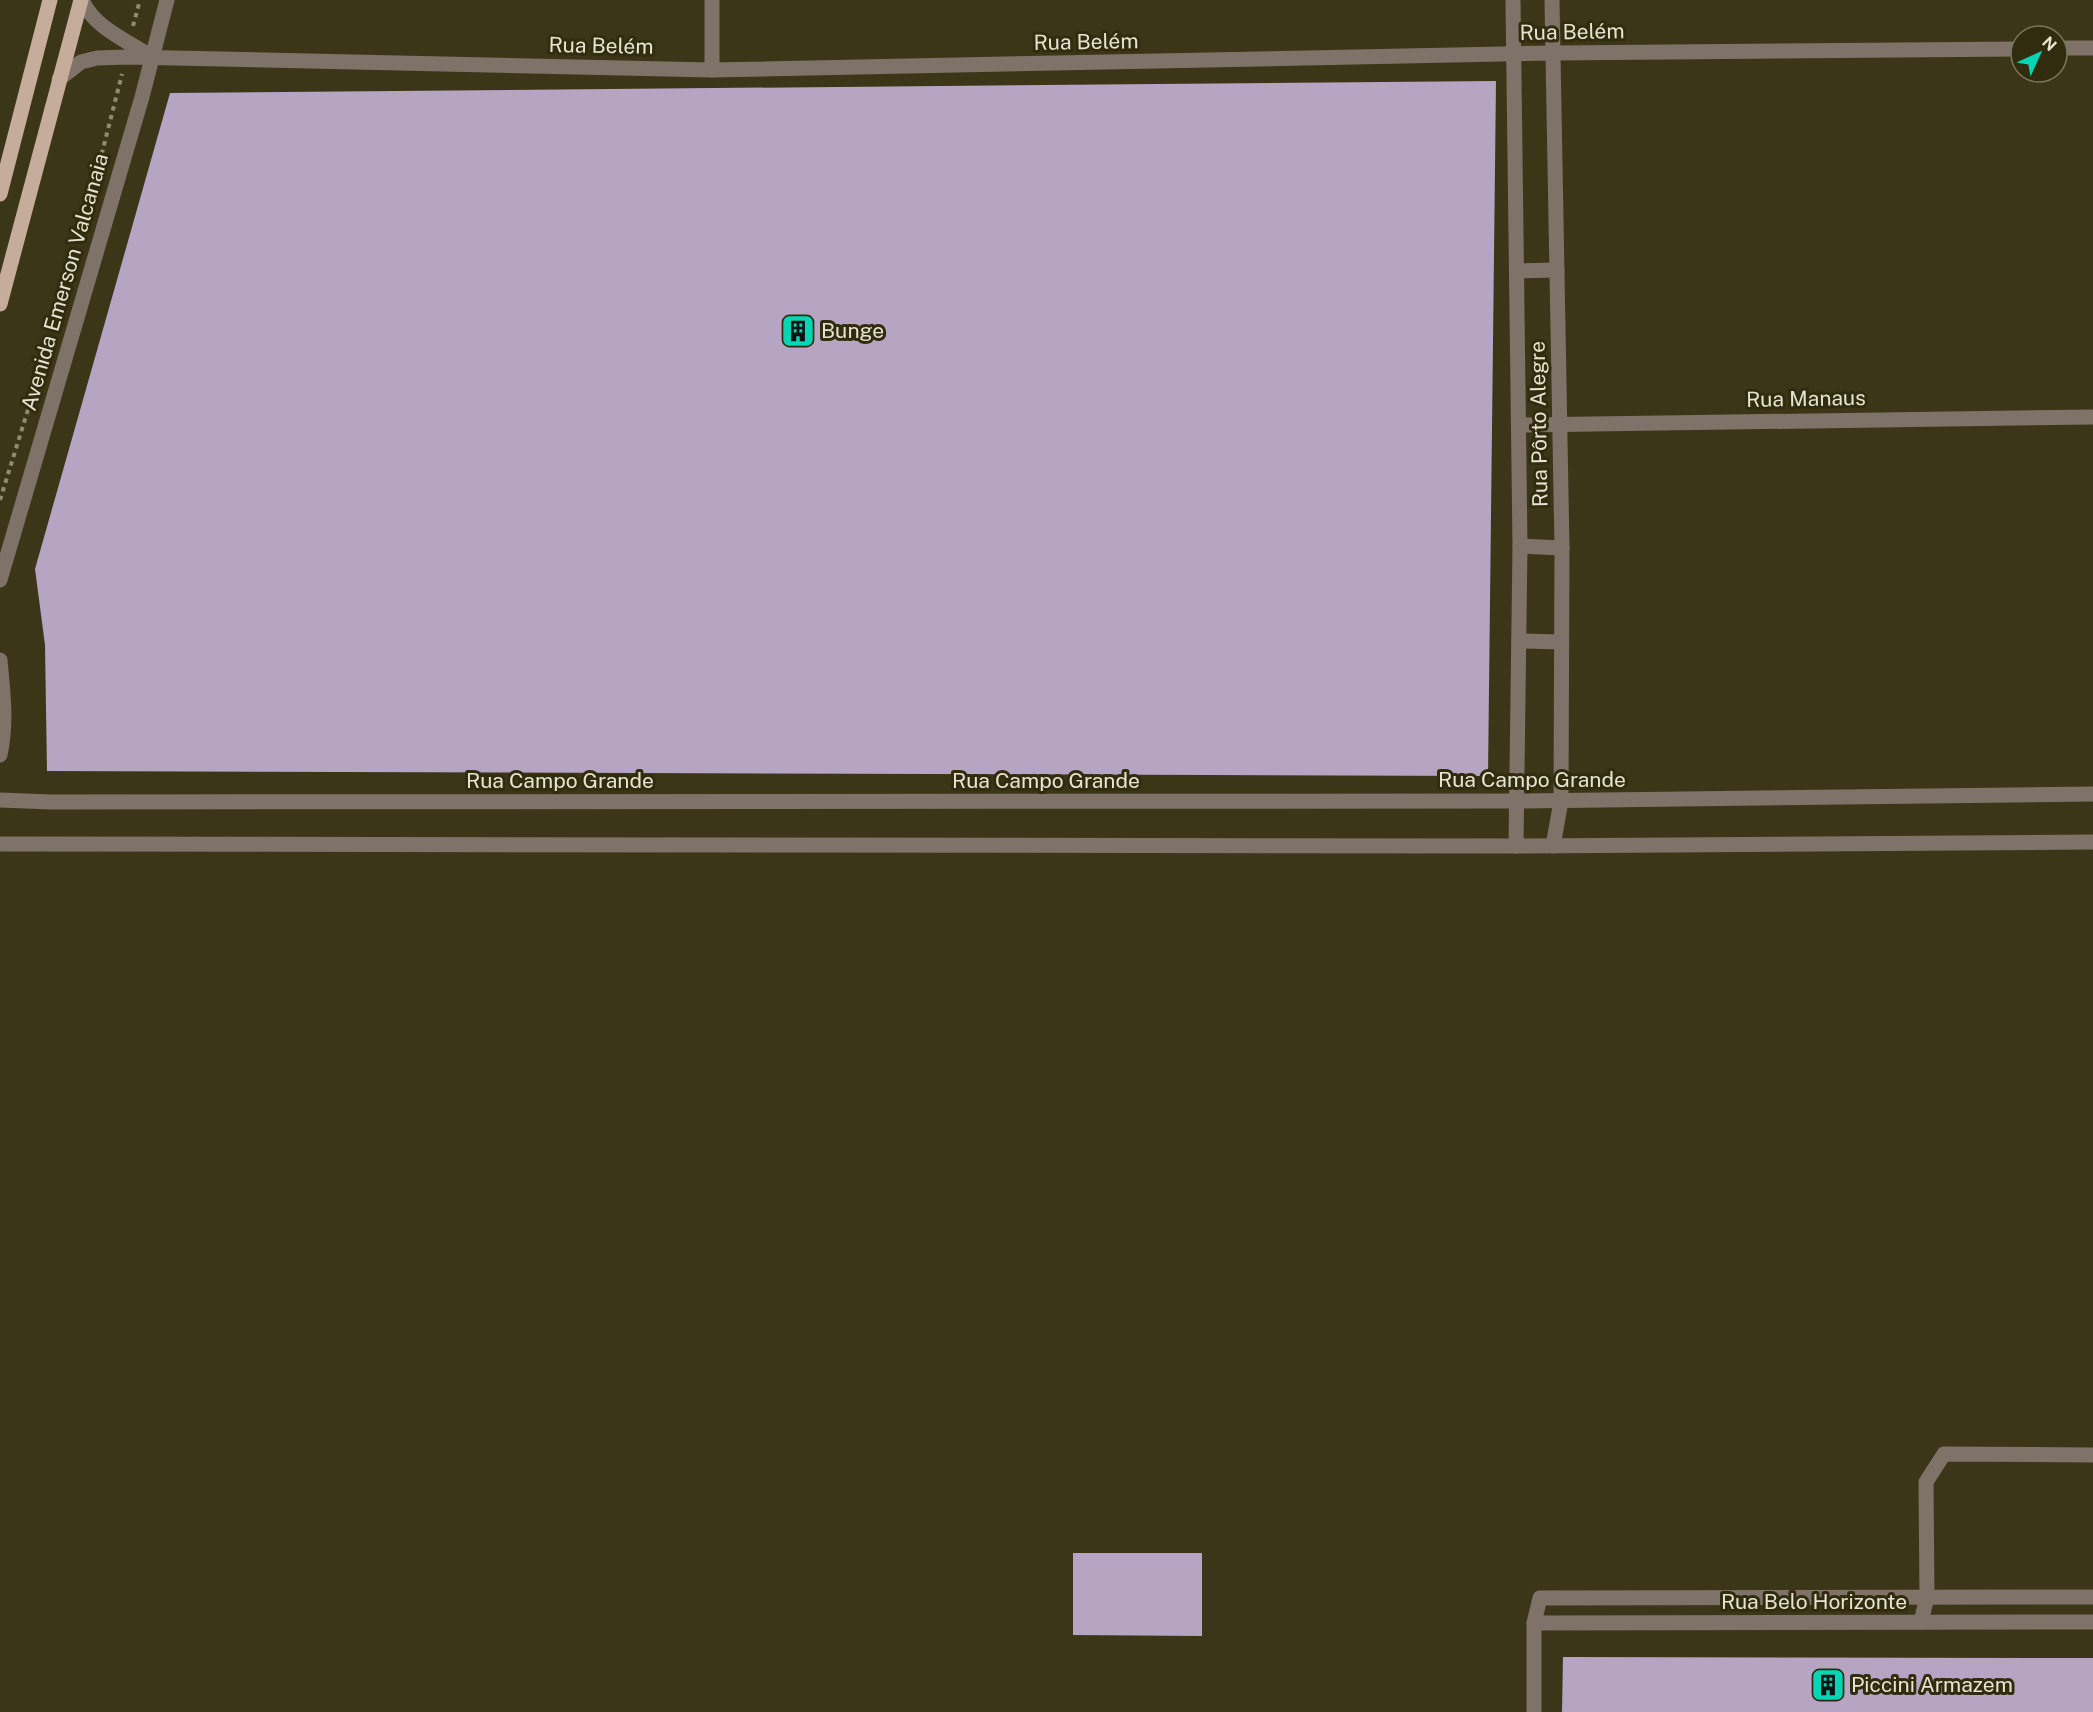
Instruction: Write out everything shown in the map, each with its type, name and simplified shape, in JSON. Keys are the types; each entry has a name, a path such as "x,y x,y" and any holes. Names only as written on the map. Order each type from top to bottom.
{"main road":[{"path":"0,194 50,0"},
{"path":"0,304 82,0"}],"street":[{"path":"82,0 87,12 128,50"},
{"name":"Avenida Emerson Valcanaia","path":"1,578 167,0"},
{"path":"712,0 712,70"},
{"name":"Rua Pôrto Alegre","path":"1513,0 1520,424 1516,846"},
{"name":"Rua Pôrto Alegre","path":"1552,0 1562,548 1560,801 1553,846"},
{"path":"2069,48 2093,48"},
{"name":"Rua Belém","path":"59,79 81,62 128,50 152,57 712,70 1554,53 2009,49"},
{"path":"1517,271 1557,270"},
{"name":"Rua Manaus","path":"1520,424 2093,417"},
{"path":"1520,546 1562,548"},
{"path":"1519,641 1561,642"},
{"path":"0,660 5,707 5,725 0,755"},
{"name":"Rua Campo Grande","path":"0,800 51,802 1560,801 2093,794"},
{"path":"0,844 1553,846 2093,842"},
{"path":"1921,1622 1927,1597 1926,1482 1944,1454 2093,1455"},
{"name":"Rua Belo Horizonte","path":"2093,1597 1539,1598 1534,1623 2093,1622"},
{"path":"1534,1623 1534,1712"}],"path":[{"path":"82,231 140,0"},
{"path":"0,500 45,355"}],"building":[{"name":"Bunge","path":"1496,81 1488,776 47,771 45,645 35,569 170,93"},
{"path":"1073,1553 1202,1553 1202,1636 1073,1635"},
{"name":"Piccini Armazem","path":"1563,1657 2093,1658 2093,1712 1562,1712"}],"place":[{"name":"Bunge","path":"798,331"},
{"name":"Piccini Armazem","path":"1828,1685"}]}
